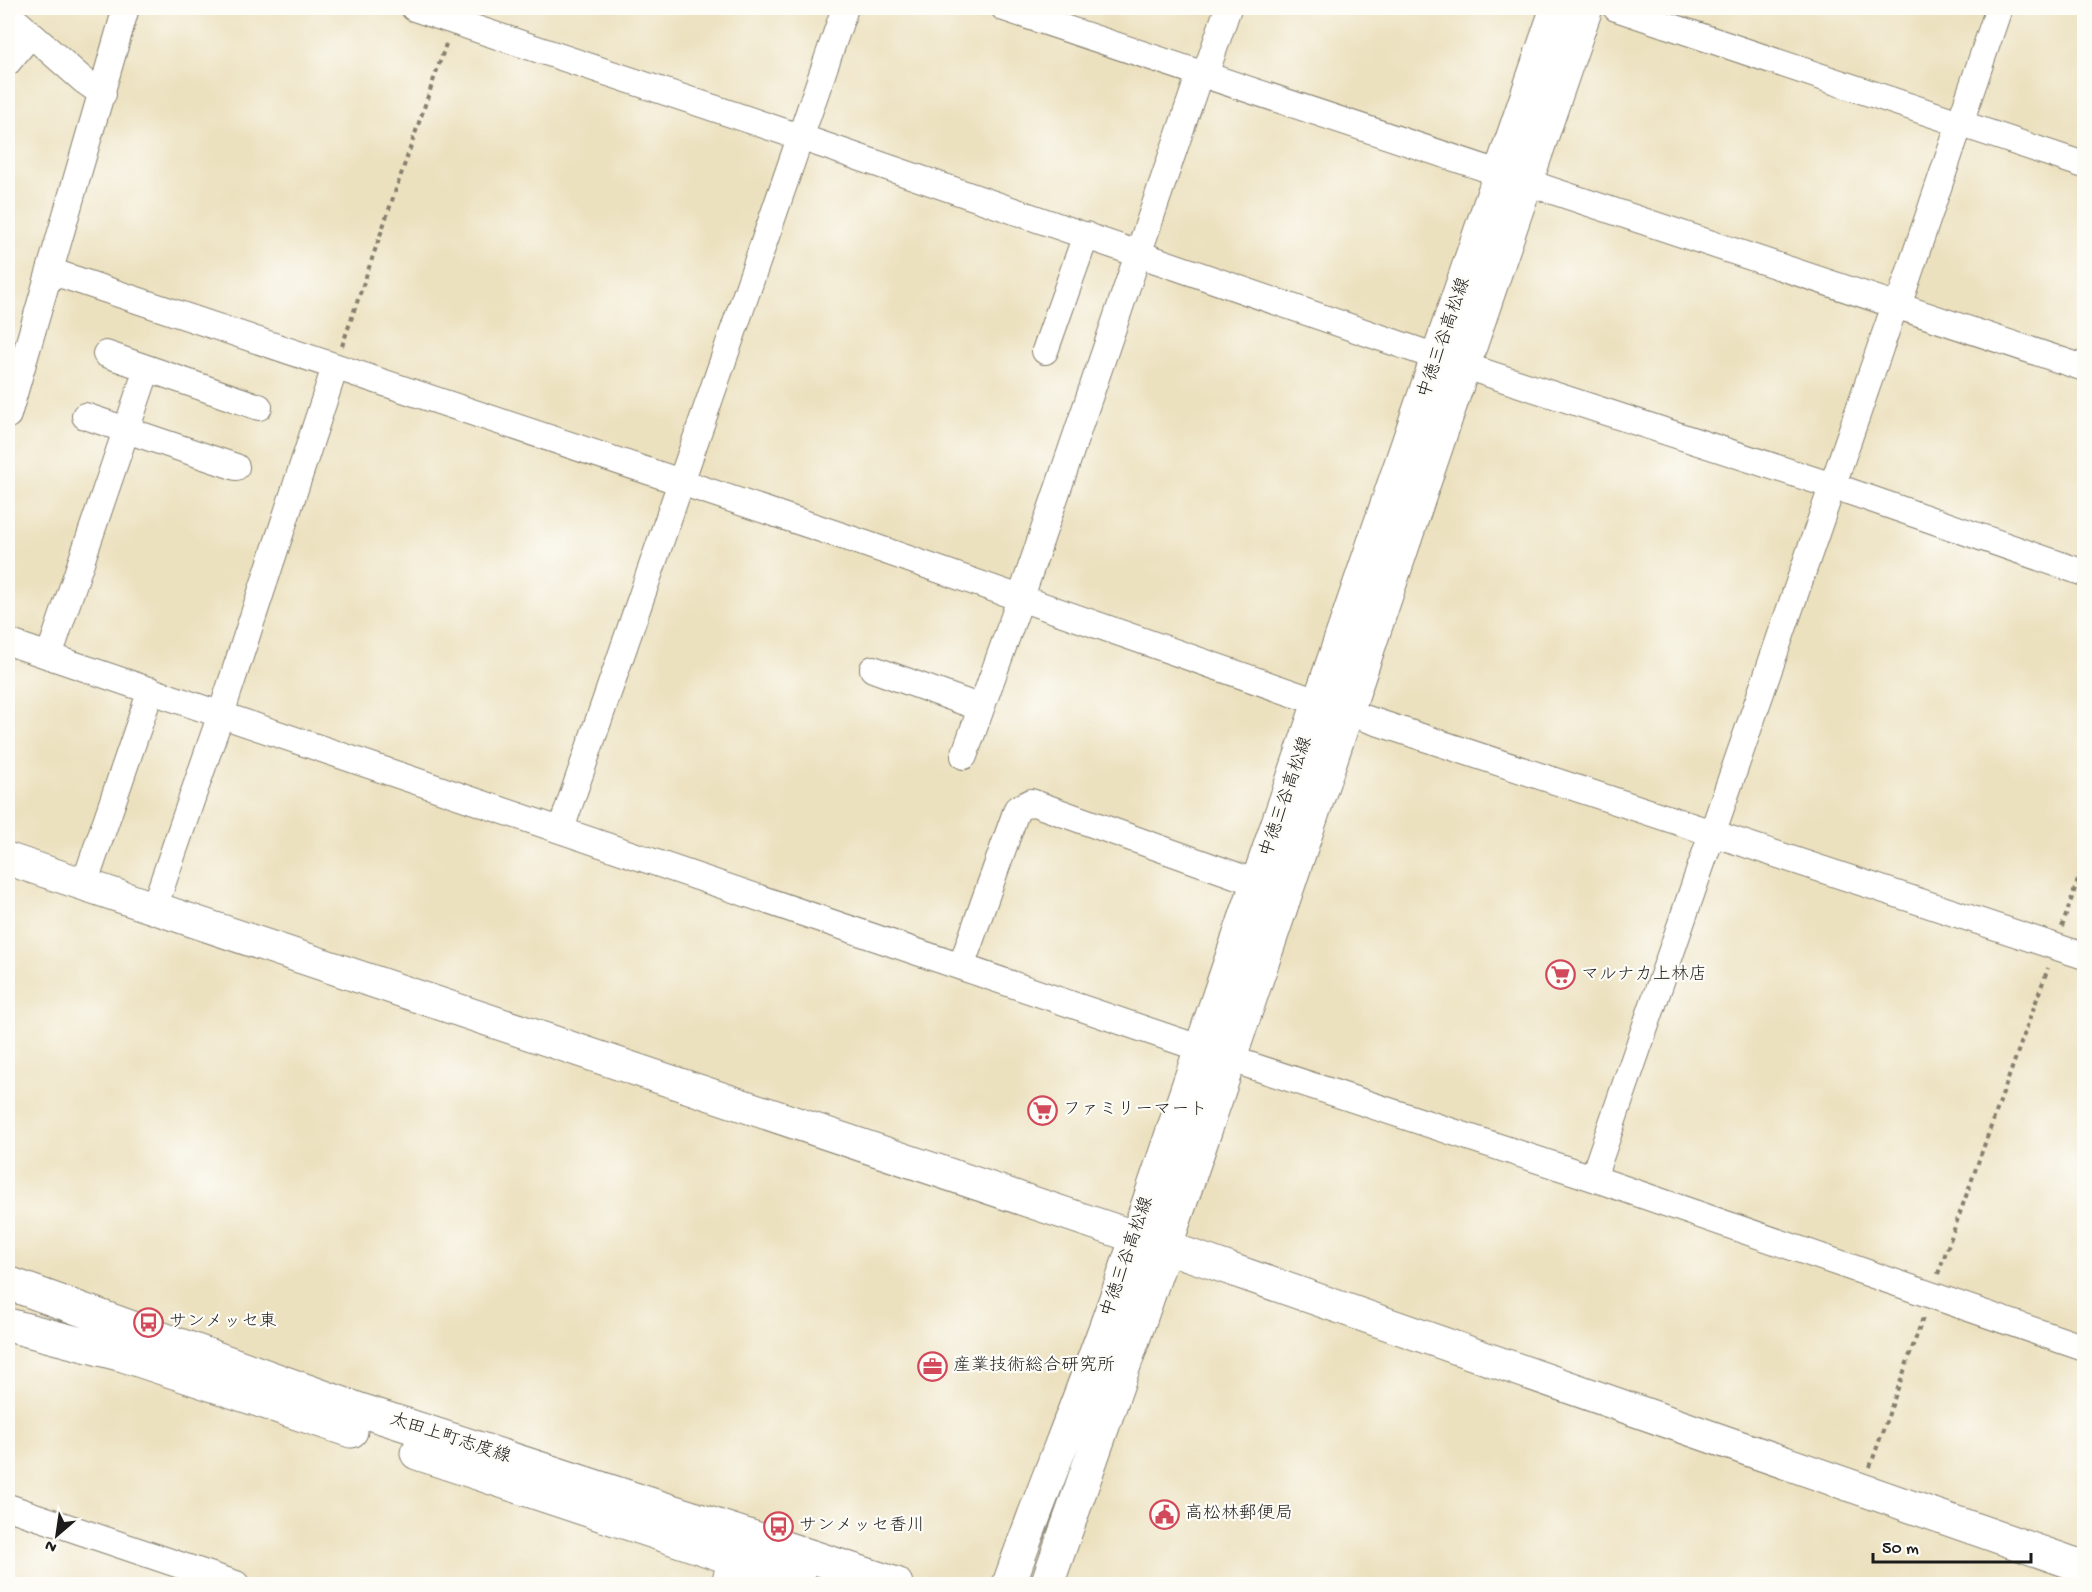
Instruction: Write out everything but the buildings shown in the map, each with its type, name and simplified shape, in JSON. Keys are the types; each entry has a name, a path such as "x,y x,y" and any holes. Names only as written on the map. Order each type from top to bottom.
{"main road":[{"name":"中徳三谷高松線","path":"1047,1584 1231,1059 1332,708 1513,177 1557,8"},
{"name":"中徳三谷高松線","path":"1513,177 1586,8"},
{"name":"中徳三谷高松線","path":"1009,1584 1136,1238 1257,883 1332,708"},
{"name":"太田上町志度線","path":"8,1283 360,1410 896,1584"},
{"name":"太田上町志度線","path":"8,1325 123,1354 728,1571 801,1584"}],"street":[{"path":"8,415 103,94 126,8"},
{"path":"414,8 456,14 800,137 1451,362 1833,486 2085,573"},
{"path":"561,829 844,8"},
{"path":"1004,8 2085,368"},
{"path":"964,756 1021,597 1137,253 1228,8"},
{"path":"1616,8 2085,165"},
{"path":"1593,1178 1961,123 1999,8"},
{"path":"8,14 103,94"},
{"path":"8,62 31,34"},
{"path":"1045,351 1086,235"},
{"path":"50,271 1021,597 1332,708 2085,956"},
{"path":"106,354 259,407"},
{"path":"154,908 221,714 335,367"},
{"path":"49,656 147,369"},
{"path":"85,416 236,467"},
{"path":"8,642 1231,1059 1593,1178 1930,1296 2085,1347"},
{"path":"873,669 981,708"},
{"path":"84,885 151,690"},
{"path":"961,967 1017,808 1031,802 1257,883"},
{"path":"8,859 1166,1248 2085,1568"},
{"path":"8,1507 236,1584"}],"path":[{"path":"335,367 456,14"},
{"path":"1862,1490 2085,862"}],"place":[{"name":"マルナカ上林店","path":"1560,975"},
{"name":"ファミリーマート","path":"1042,1110"},
{"name":"サンメッセ東","path":"148,1322"},
{"name":"産業技術総合研究所","path":"932,1366"},
{"name":"高松林郵便局","path":"1164,1514"},
{"name":"サンメッセ香川","path":"778,1526"}]}
